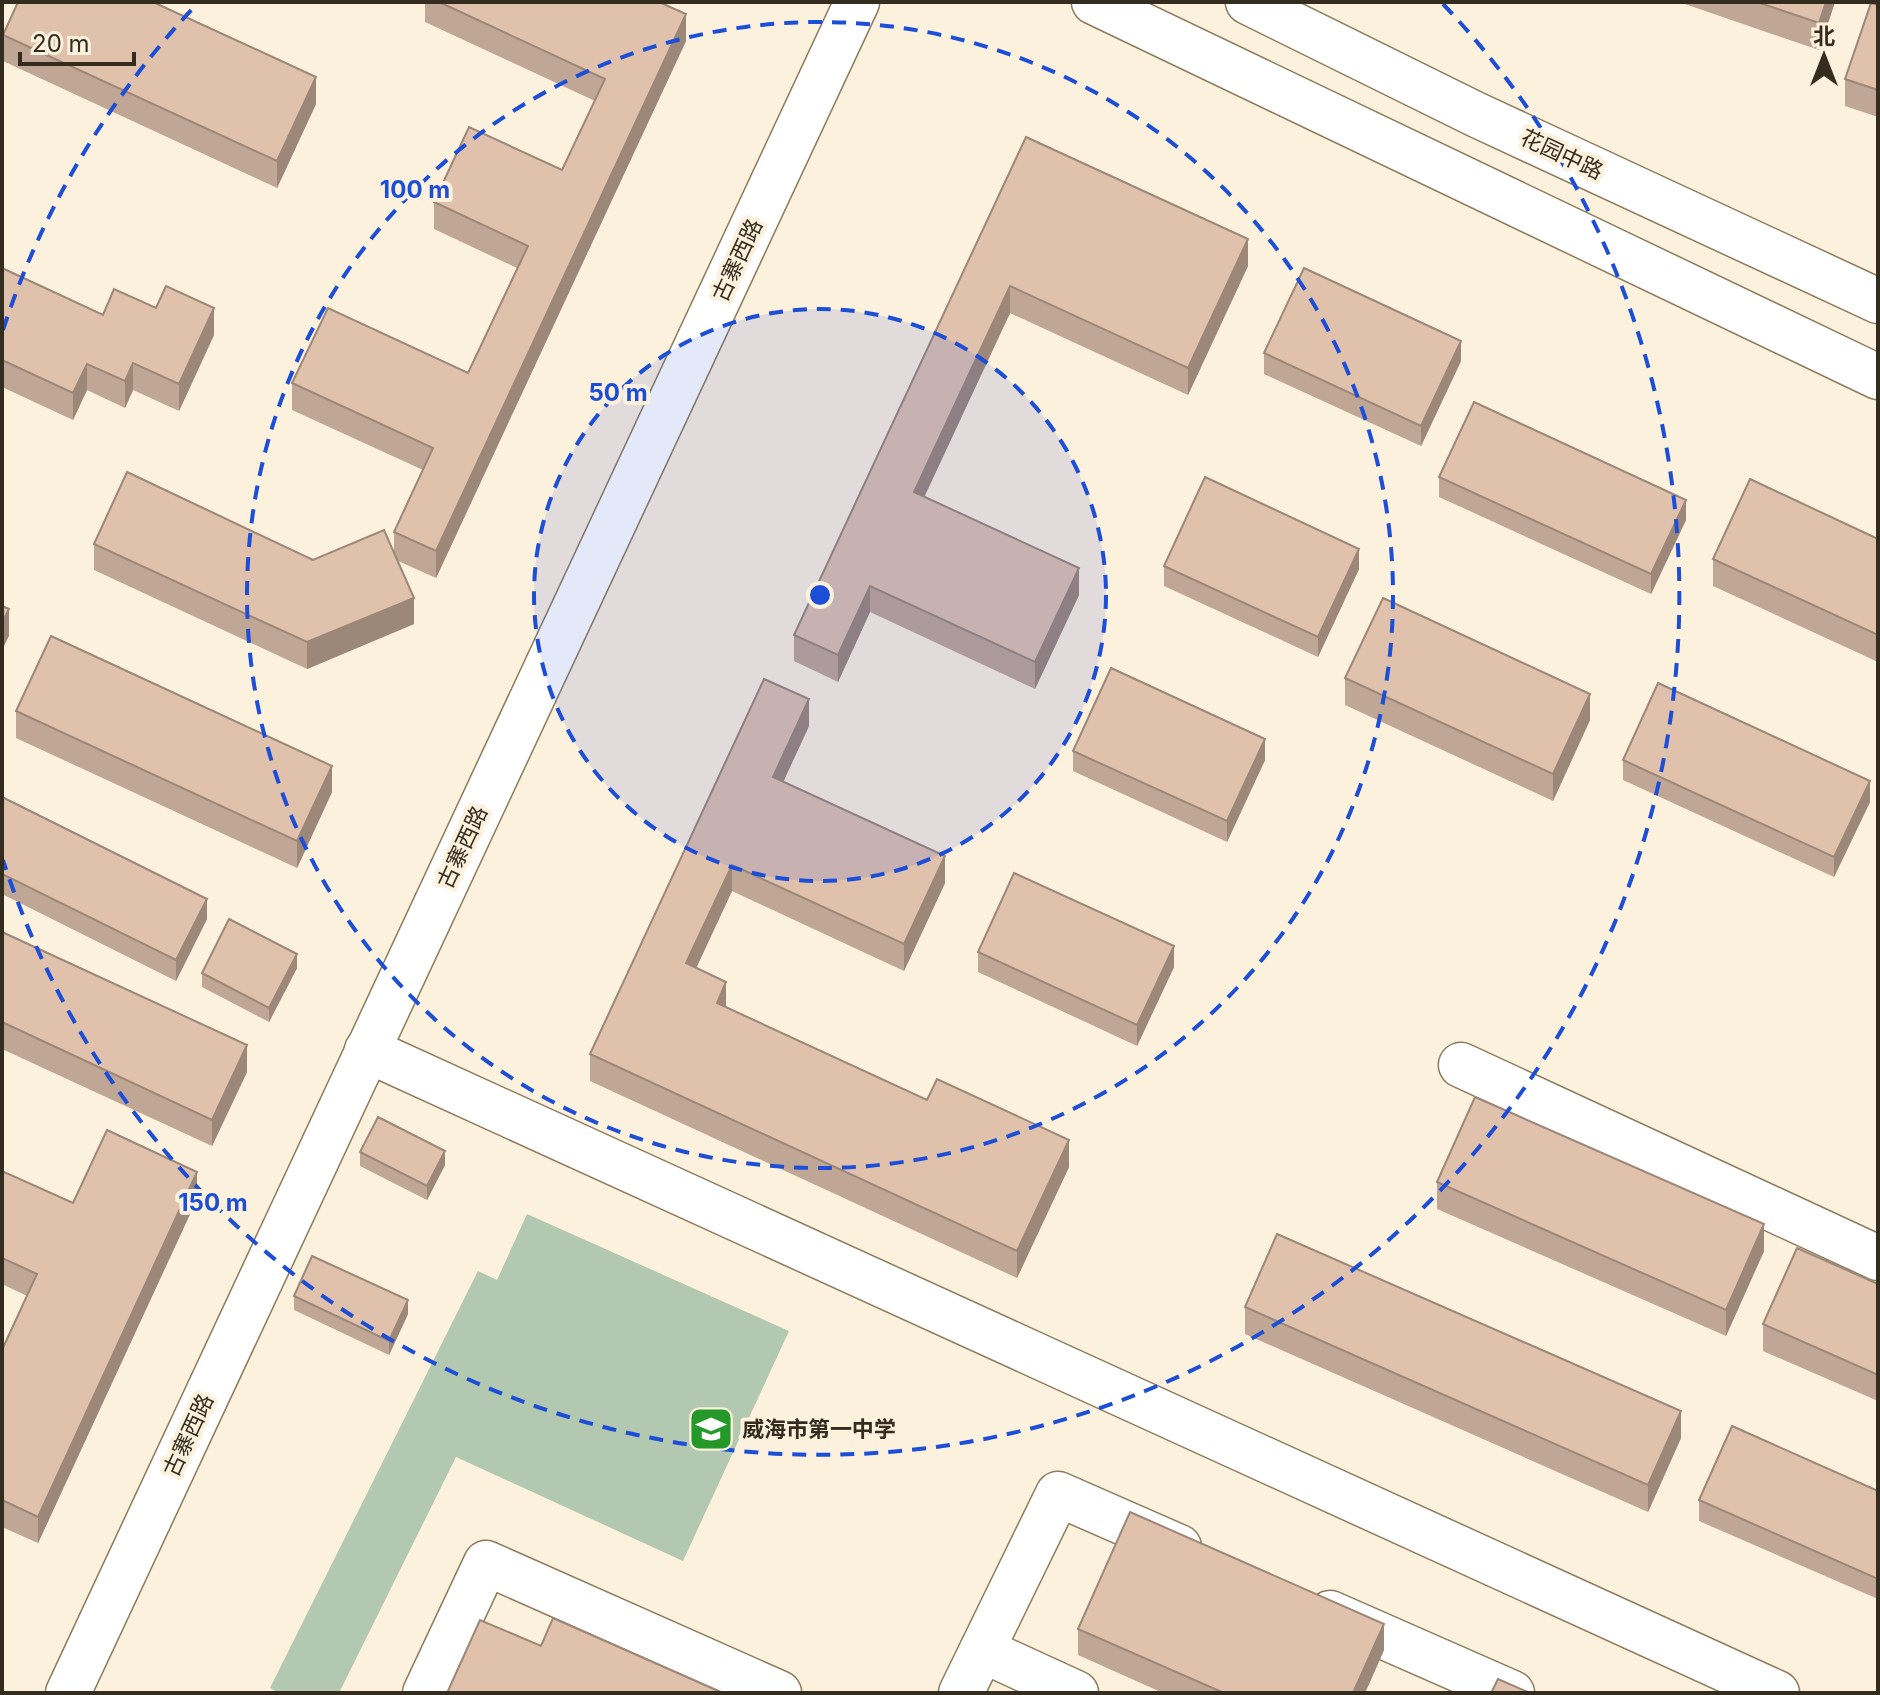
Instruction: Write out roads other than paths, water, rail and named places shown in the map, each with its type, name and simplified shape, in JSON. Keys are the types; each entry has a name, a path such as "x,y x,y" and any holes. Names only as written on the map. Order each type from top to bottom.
{"main road":[{"name":"古寨西路","path":"68,1693 857,2"},
{"path":"1094,2 1878,377"},
{"name":"花园中路","path":"1248,2 1477,115 1878,301"},
{"path":"367,1050 1777,1693"},
{"path":"1461,1065 1878,1258"},
{"path":"961,1693 1058,1494 1219,1565"},
{"path":"425,1693 486,1563 779,1693"},
{"path":"1292,1597 1512,1693"},
{"path":"982,1650 1076,1693"}],"place":[{"name":"威海市第一中学","path":"711,1429"}]}
